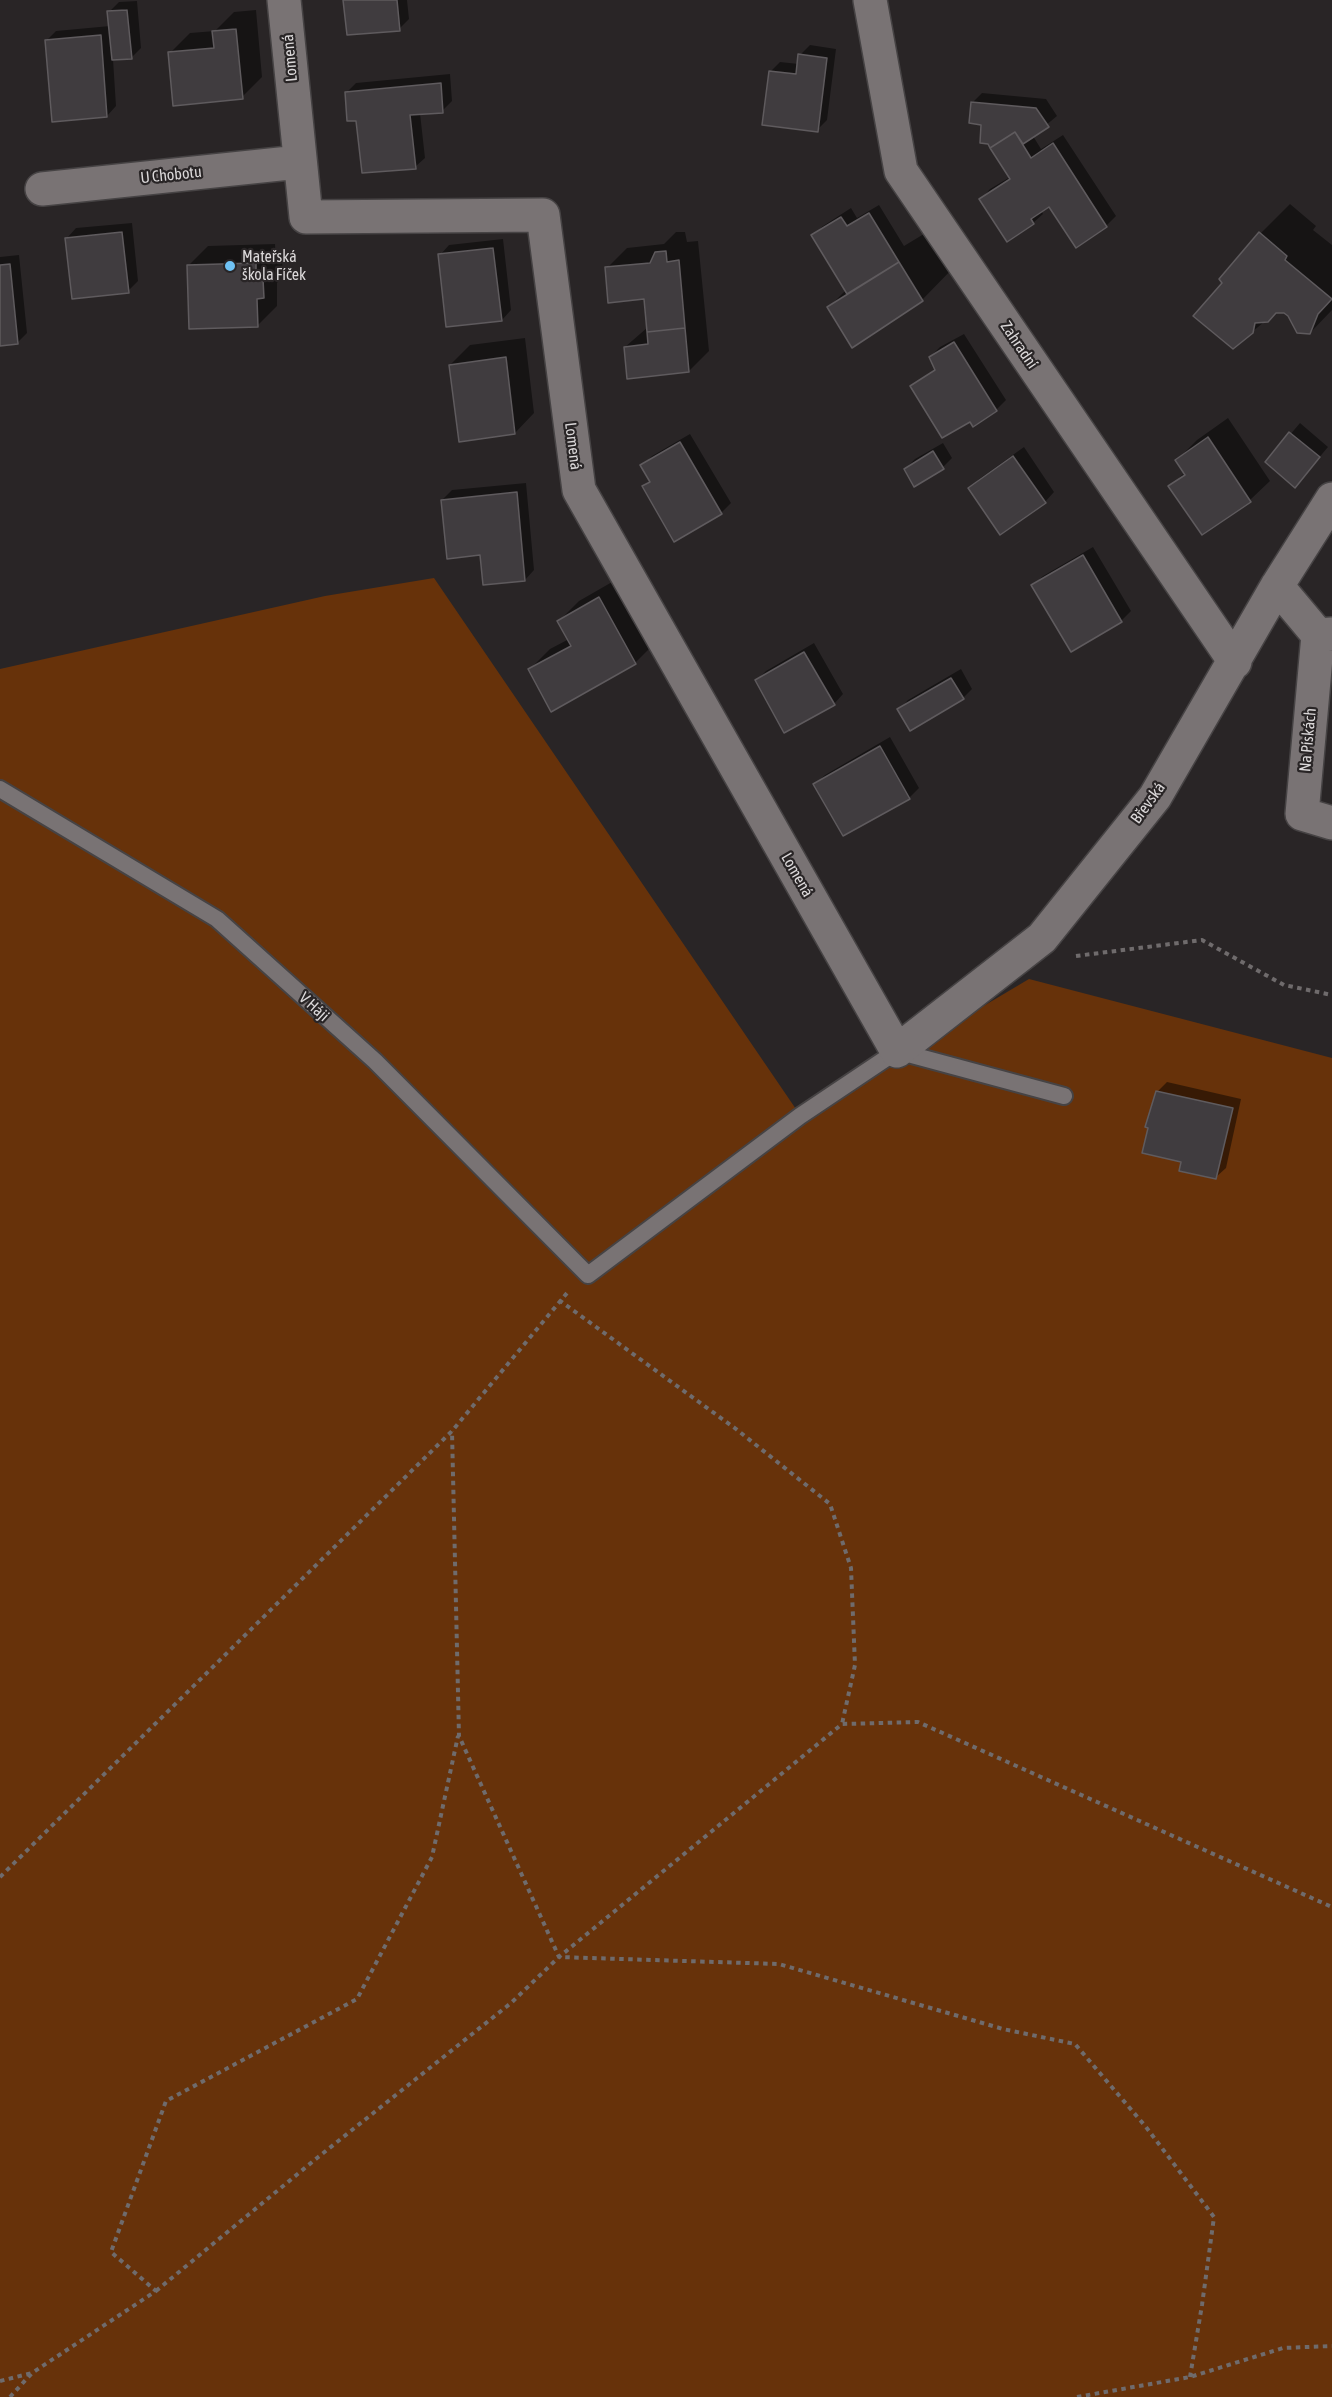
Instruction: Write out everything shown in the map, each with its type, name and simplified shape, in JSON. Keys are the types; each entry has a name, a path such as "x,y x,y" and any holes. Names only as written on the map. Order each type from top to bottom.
{"street":[{"name":"Lomená","path":"284,0 306,216 543,215 579,490 897,1051"},
{"name":"Zahradní","path":"870,0 901,171 1235,662"},
{"name":"U Chobotu","path":"42,189 299,162"},
{"name":"Břevská","path":"897,1051 1042,938 1155,797 1277,586 1332,499"},
{"name":"Na Pískách","path":"1277,586 1325,634 1302,814 1332,823"}],"lane":[{"name":"V Háji","path":"0,789 217,919 375,1061 588,1275"},
{"path":"588,1275 801,1116 897,1051 1065,1096"}],"path":[{"path":"1071,957 1202,940 1284,985 1332,995"},
{"path":"0,1877 452,1431 559,1300 588,1275"},
{"path":"559,1300 736,1429 830,1504 851,1568 855,1665 842,1724"},
{"path":"156,2291 111,2252 166,2101 357,1999 432,1857 459,1736 452,1431"},
{"path":"10,2397 32,2373 156,2291 317,2158 511,2003 559,1956 842,1724 918,1722 1332,1907"},
{"path":"459,1736 559,1956"},
{"path":"559,1956 779,1964 1003,2029 1075,2044 1146,2127 1214,2217 1190,2377"},
{"path":"1077,2397 1190,2377 1283,2348 1332,2346"},
{"path":"0,2381 32,2373"}],"shaded area":[{"path":"434,578 800,1115 1029,979 1332,1058 1332,2397 0,2397 0,669 325,596"}],"building":[{"path":"343,0 397,0 400,31 347,35"},
{"path":"127,10 132,59 112,60 107,11"},
{"path":"236,29 243,99 173,106 168,52 214,48 212,31"},
{"path":"101,35 107,117 52,122 45,40"},
{"path":"798,54 827,58 818,132 762,125 769,71 796,74"},
{"path":"441,83 443,113 410,115 416,169 362,173 356,121 347,121 345,92"},
{"path":"971,102 1036,108 1049,127 1023,144 1015,132 990,148 988,144 980,143 981,125 969,123"},
{"path":"1015,132 1031,158 1053,143 1107,227 1076,248 1049,207 1031,219 1034,224 1007,242 979,199 1010,179 990,148"},
{"path":"869,213 899,262 847,294 811,235 841,217 847,226"},
{"path":"122,232 129,293 72,299 65,238"},
{"path":"1259,232 1287,256 1285,260 1332,299 1318,314 1310,334 1297,333 1288,316 1284,313 1276,313 1268,322 1255,323 1253,333 1233,349 1193,316 1222,283 1219,279"},
{"path":"493,248 502,321 446,327 438,254"},
{"path":"666,251 667,262 679,260 685,328 647,332 644,299 608,303 605,267 650,263 655,252"},
{"path":"899,262 923,301 852,348 827,307"},
{"path":"256,263 256,279 263,279 264,298 257,299 258,327 189,329 187,265"},
{"path":"10,264 18,344 0,346 0,265"},
{"path":"685,328 689,372 627,379 624,347 648,344 647,332"},
{"path":"954,342 997,411 973,427 970,422 942,438 910,386 935,370 929,357"},
{"path":"506,357 515,434 459,442 449,365"},
{"path":"1289,432 1320,457 1295,488 1265,462"},
{"path":"1208,437 1251,502 1202,535 1168,486 1185,475 1175,460"},
{"path":"680,442 722,514 674,542 642,486 650,482 640,465"},
{"path":"933,451 944,469 914,487 904,469"},
{"path":"1013,456 1046,503 1000,535 968,488"},
{"path":"517,492 525,581 483,585 480,555 447,559 441,500"},
{"path":"1083,555 1122,622 1071,652 1031,585"},
{"path":"599,597 636,664 551,712 528,669 571,646 557,621"},
{"path":"804,652 835,705 784,733 755,680"},
{"path":"951,678 964,699 910,731 897,709"},
{"path":"880,746 910,799 843,836 813,784"},
{"path":"1156,1091 1233,1108 1216,1179 1179,1171 1181,1162 1142,1153 1148,1128 1145,1127"}],"place":[{"name":"Mateřská škola Fíček","path":"230,266"}]}
